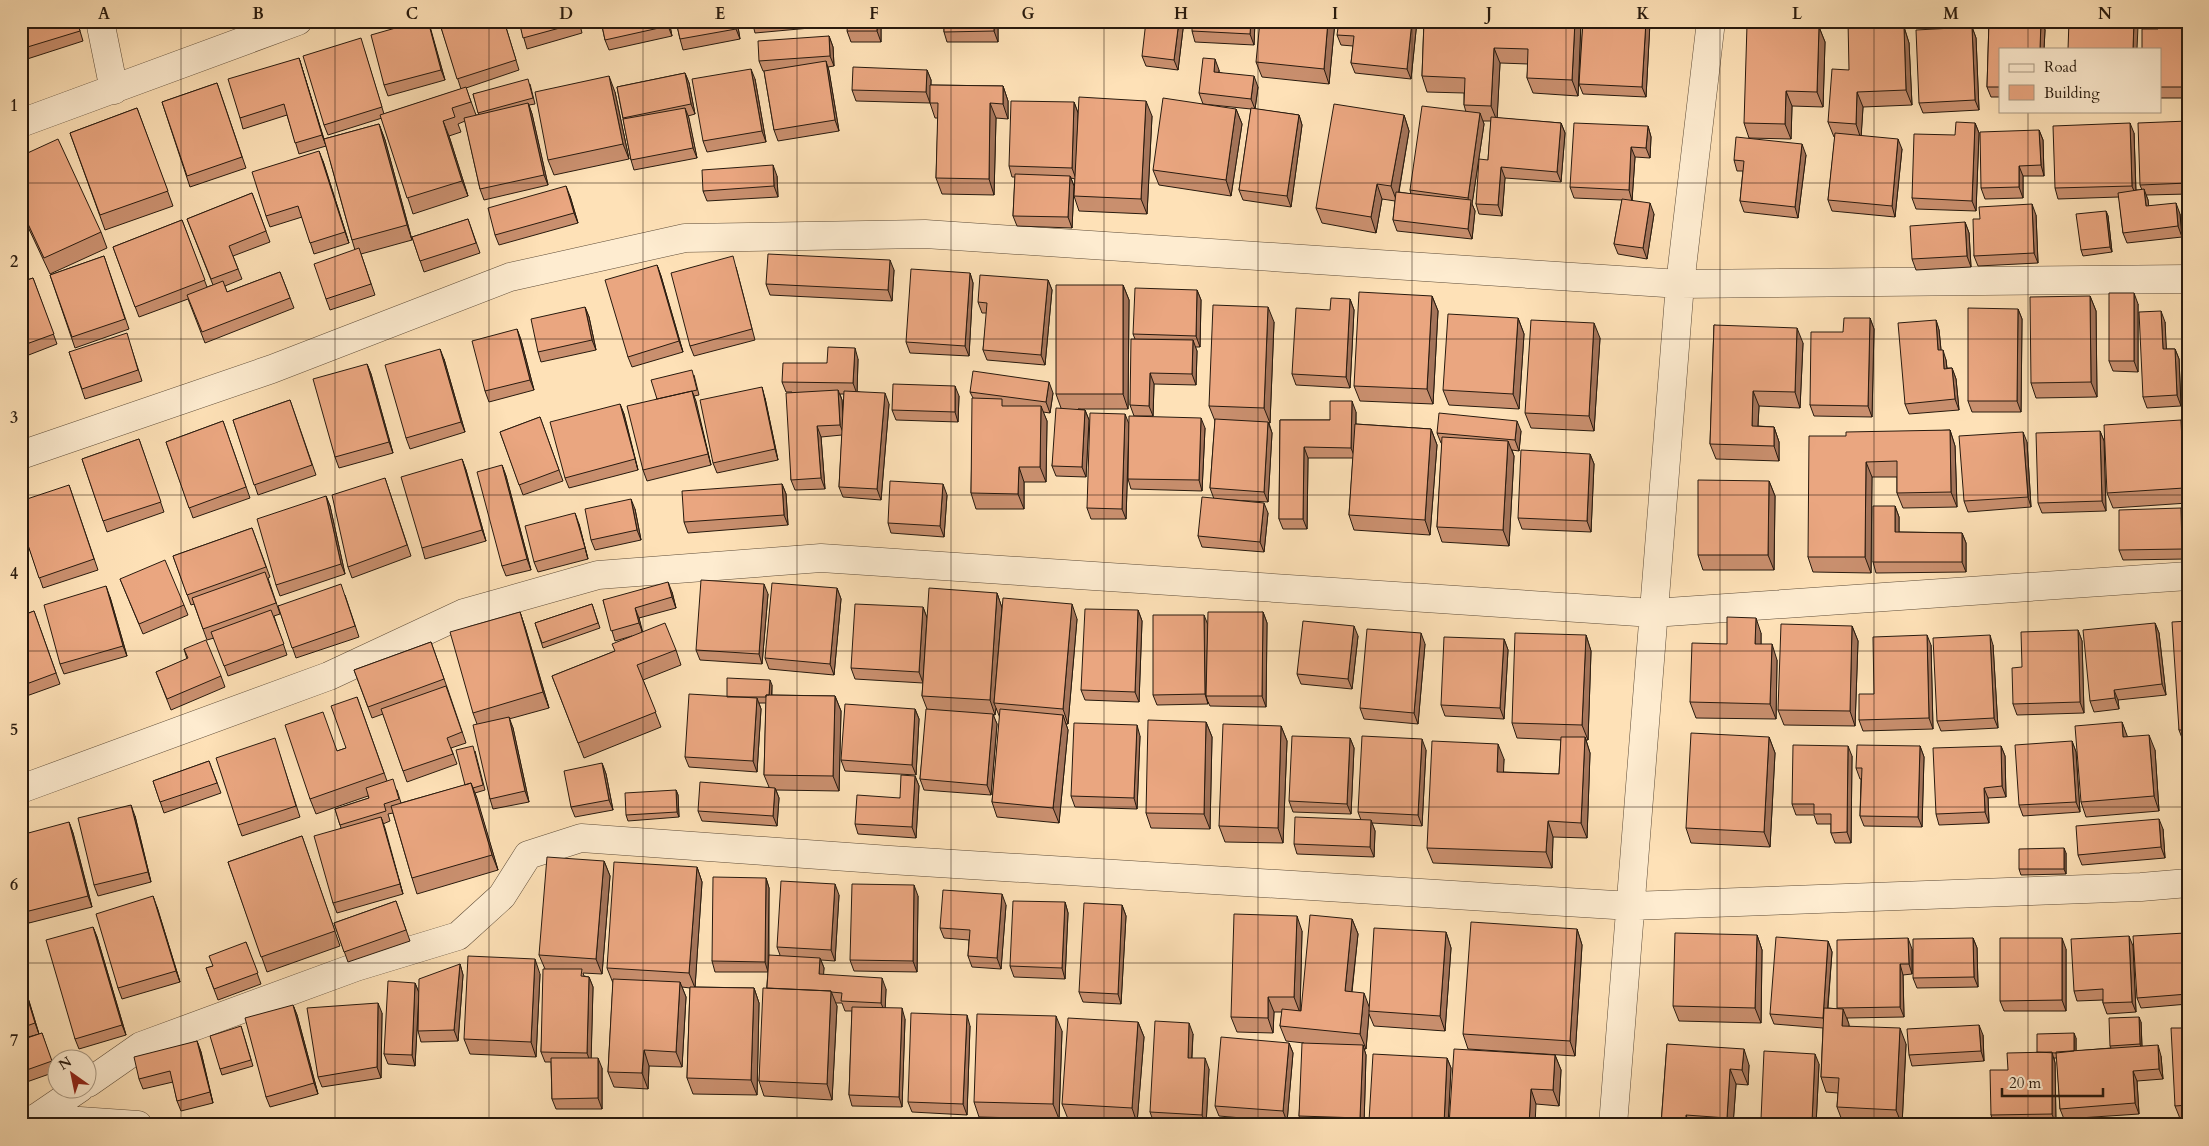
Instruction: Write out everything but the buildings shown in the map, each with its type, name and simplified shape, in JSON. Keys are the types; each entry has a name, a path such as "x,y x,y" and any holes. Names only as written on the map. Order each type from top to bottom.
{"street":[{"path":"100,21 114,90"},
{"path":"21,123 298,21"},
{"path":"1613,1125 1680,284 1710,21"},
{"path":"21,455 272,369 510,277 685,238 924,234 1680,284 2188,279"},
{"path":"21,789 329,676 464,613 598,576 821,558 1653,613 2188,576"},
{"path":"98,1076 141,1046 356,967 458,936 502,896 528,855 581,838 890,860 1631,906 2141,887 2188,883"},
{"path":"29,1120 64,1098"},
{"path":"29,1120 138,1125"}]}
